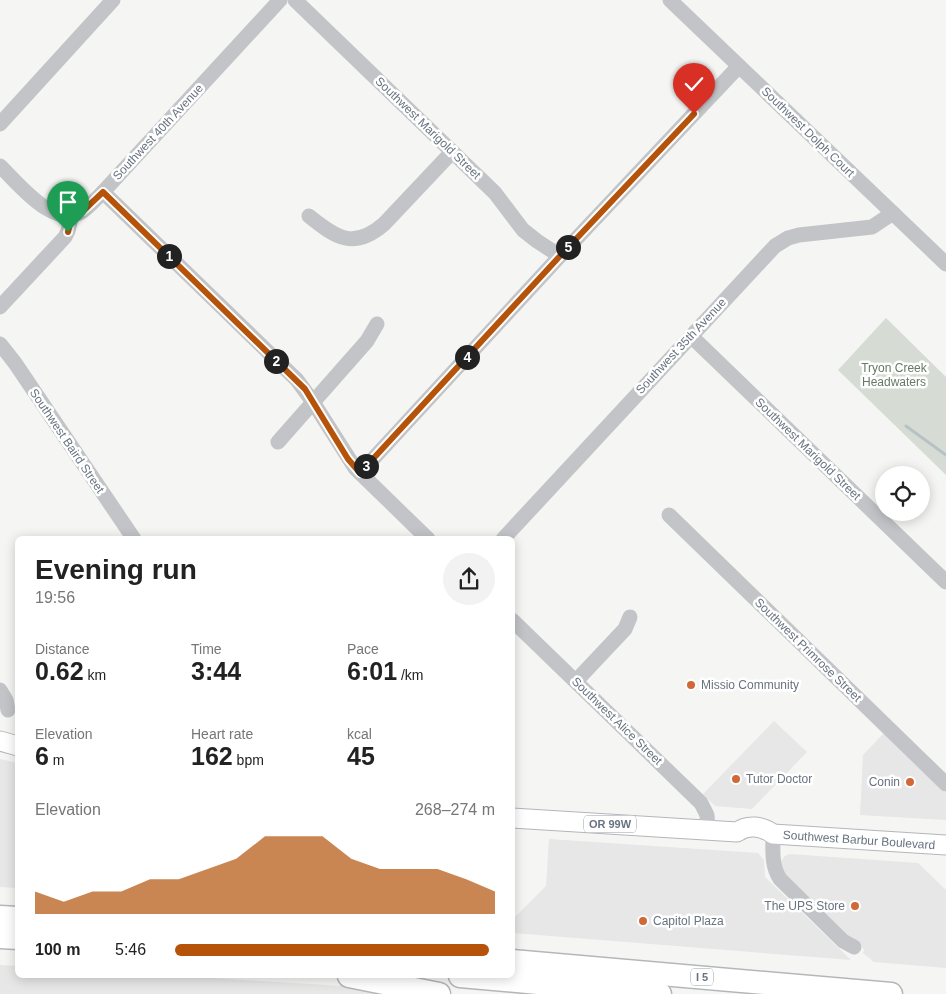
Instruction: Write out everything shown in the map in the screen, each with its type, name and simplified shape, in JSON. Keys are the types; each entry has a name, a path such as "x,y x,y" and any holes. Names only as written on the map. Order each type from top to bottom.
{"highway":[{"path":"0,916 15,918"},
{"path":"0,937 15,938"},
{"name":"I 5","path":"515,961 891,994"},
{"path":"359,978 439,994"},
{"path":"482,978 660,994"}],"main road":[{"path":"0,742 15,745"},
{"name":"Southwest Barbur Boulevard","path":"515,818 737,832 744,839 762,840 773,834 946,846"}],"street":[{"name":"Southwest 40th Avenue","path":"72,215 83,211 103,192 280,0"},
{"name":"Southwest Marigold Street","path":"294,0 495,193 523,230 560,256"},
{"path":"674,3 691,0"},
{"path":"0,124 113,3"},
{"name":"Southwest Dolph Court","path":"674,3 946,264"},
{"path":"360,473 560,256 739,66"},
{"path":"310,216 327,231 345,239 354,239 372,233 384,224 452,152"},
{"path":"0,166 47,209 58,214 72,215 65,237 0,307"},
{"path":"103,192 297,380 313,402 348,459 425,536"},
{"name":"Southwest 35th Avenue","path":"506,536 775,246 799,234 872,227 893,213"},
{"path":"278,442 367,341 377,324"},
{"name":"Southwest Marigold Street","path":"691,336 946,582"},
{"name":"Southwest Baird Street","path":"0,344 21,371 132,536"},
{"name":"Southwest Primrose Street","path":"670,515 946,784"},
{"path":"576,681 625,629 630,617"},
{"name":"Southwest Alice Street","path":"515,623 701,803 707,815 708,830"},
{"path":"0,690 6,700 8,710"},
{"path":"773,834 773,863 780,879 843,941 854,947"}],"shaded area":[{"path":"774,721 807,752 752,809 715,806 703,794"},
{"path":"884,733 946,793 946,820 860,815 863,755"},
{"path":"0,759 15,763 15,888 0,887"},
{"name":"Capitol Plaza","path":"549,839 758,853 764,860 765,877 851,960 515,933 515,917 546,886"},
{"path":"790,854 918,863 946,890 946,968 874,962 863,953 864,950 860,943 852,942 782,875 781,861"},
{"path":"0,965 15,966 15,978 214,978 358,987 398,994 0,994"}],"green space":[{"name":"Tryon Creek Headwaters","path":"886,318 946,377 946,475 838,370"}],"waterway":[{"path":"906,426 946,455"}],"place":[{"name":"Missio Community","path":"691,685"},
{"name":"Tutor Doctor","path":"736,779"},
{"name":"Conin","path":"910,782"},
{"name":"The UPS Store","path":"855,906"},
{"name":"Capitol Plaza","path":"643,921"}],"route":[{"path":"68,232 72,215 83,211 103,192 297,380 305,389 354,468 360,473 694,114"}]}
